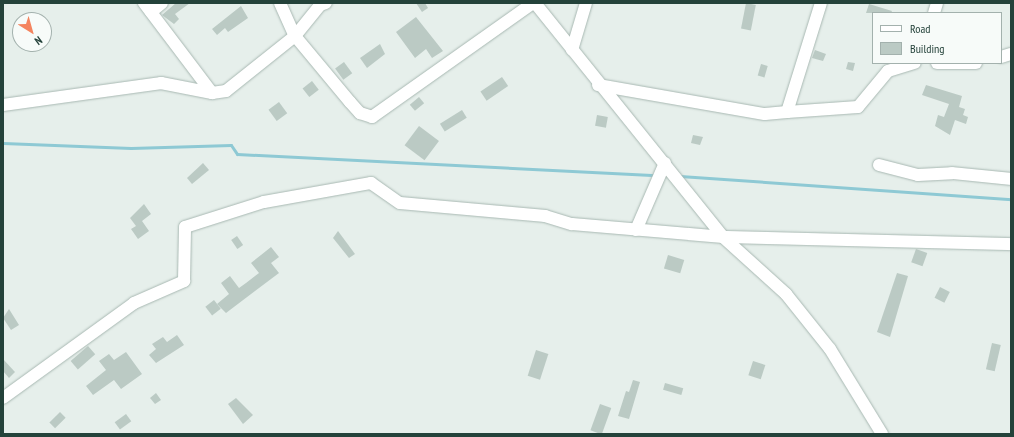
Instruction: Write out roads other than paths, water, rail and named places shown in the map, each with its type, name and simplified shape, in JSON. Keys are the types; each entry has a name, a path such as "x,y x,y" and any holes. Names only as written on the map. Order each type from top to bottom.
{"street":[{"path":"162,3 148,7 212,93"},
{"path":"280,3 295,36 360,113 372,117 534,3 598,85 665,163 724,237 786,294 830,349 882,434"},
{"path":"3,105 161,83 212,93 226,90 295,36 309,17 326,3"},
{"path":"572,50 586,3"},
{"path":"787,112 821,3"},
{"path":"598,85 765,114 858,107 888,71 912,64"},
{"path":"636,230 665,163"},
{"path":"879,165 918,175 952,173 1011,179"},
{"path":"3,398 134,303 184,281 185,226 264,202 371,183 400,203 545,216 572,224 724,237 1011,244"}],"waterway":[{"path":"3,143 131,148 231,145 237,154 656,175"},
{"path":"680,176 1011,199"}]}
